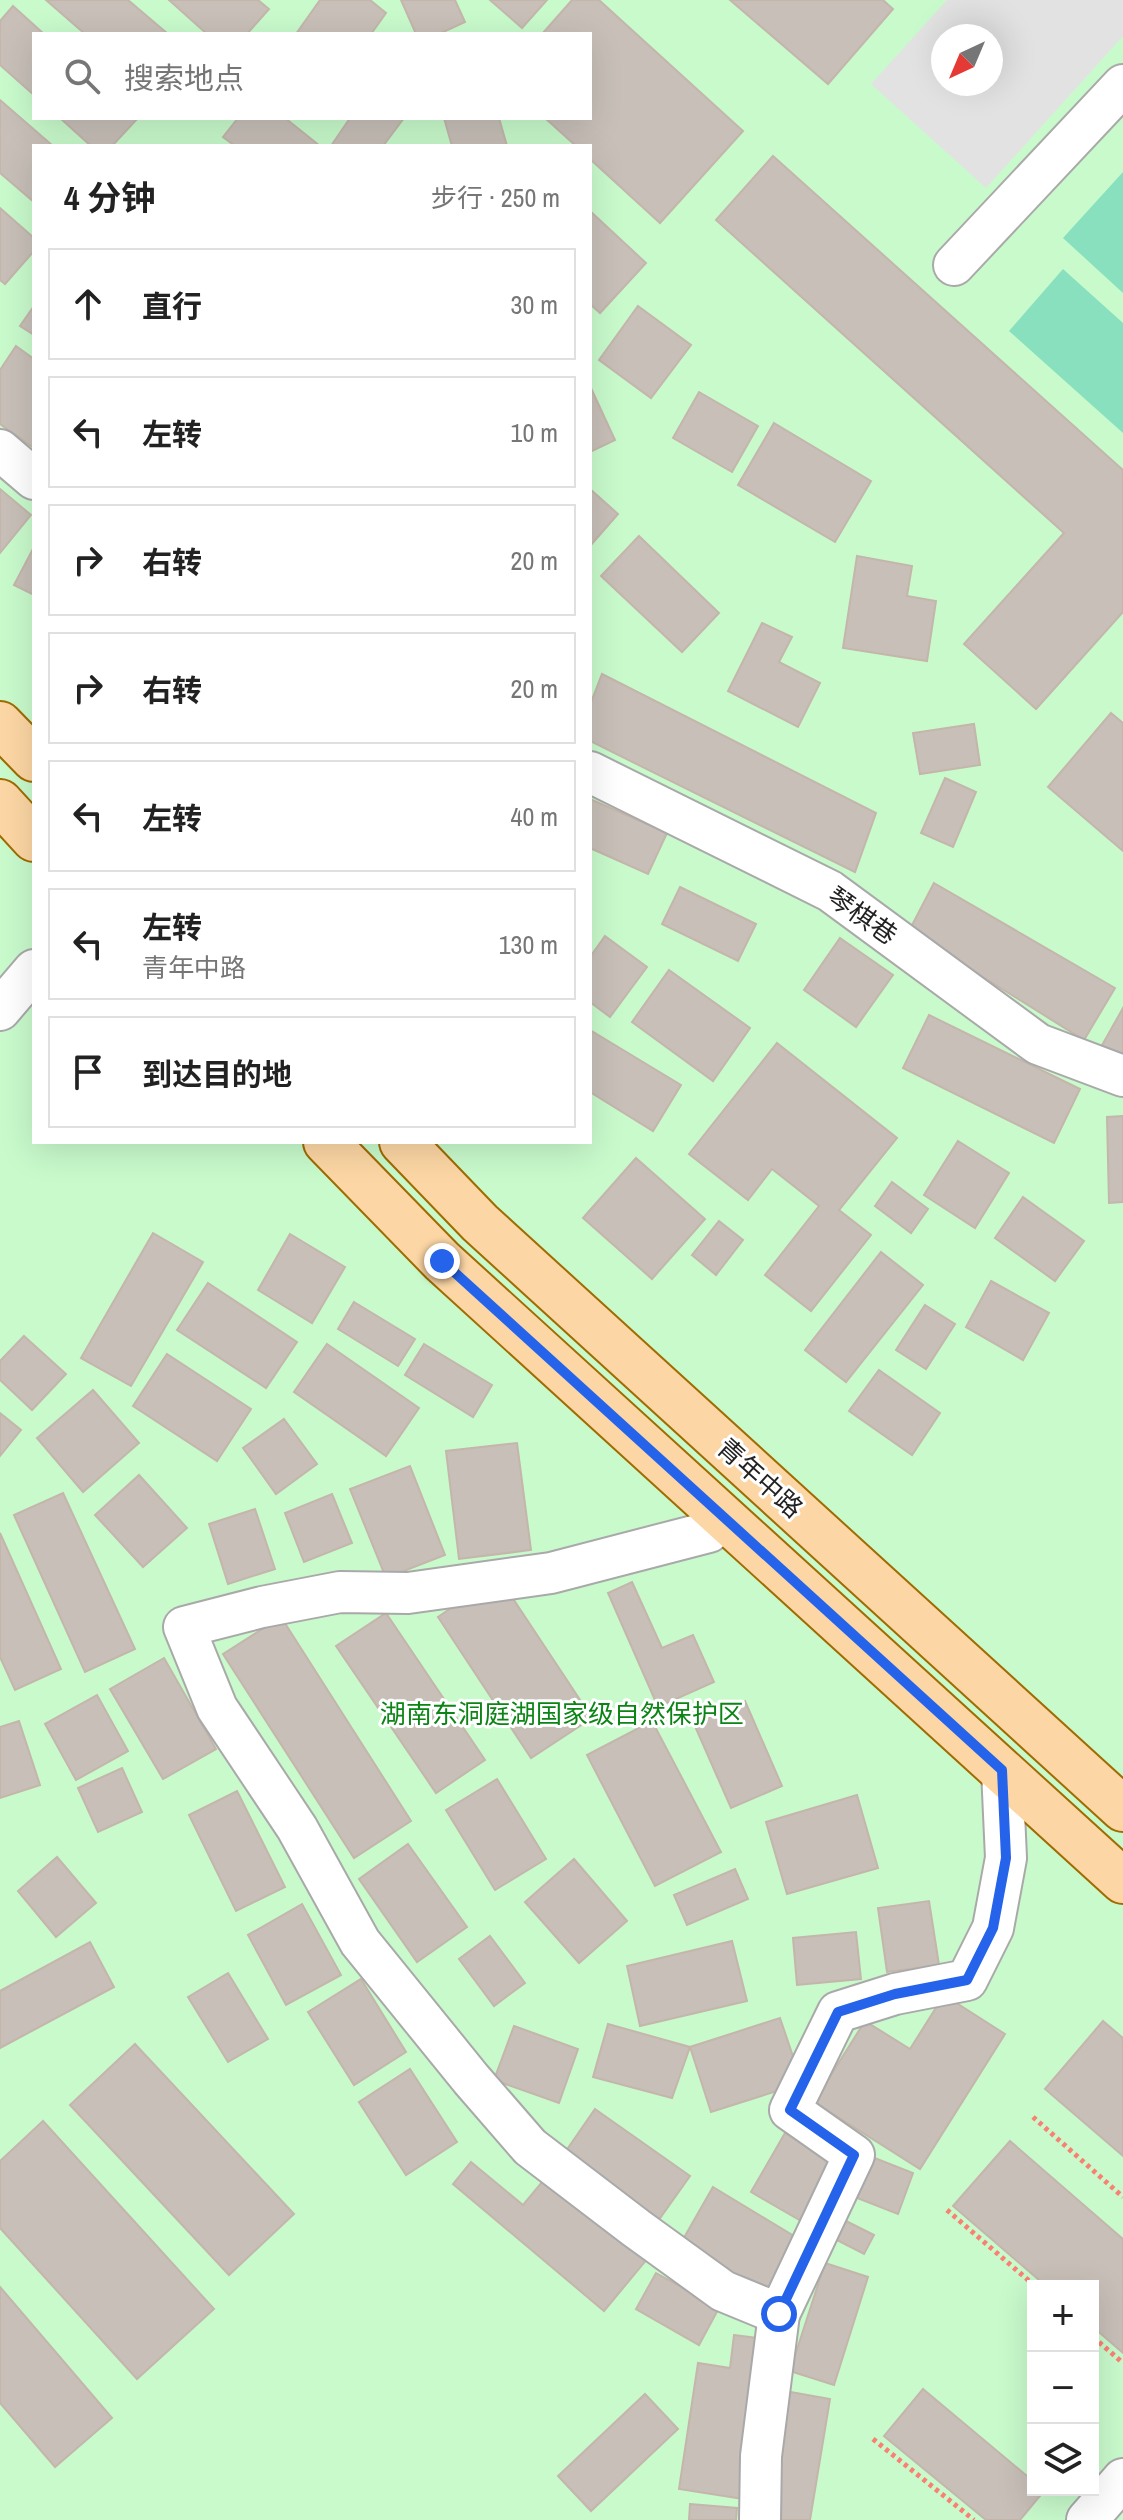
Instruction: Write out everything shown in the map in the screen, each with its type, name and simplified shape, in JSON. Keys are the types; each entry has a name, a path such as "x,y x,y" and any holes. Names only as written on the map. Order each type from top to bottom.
{"main road":[{"path":"0,724 32,757"},
{"path":"0,802 32,837"},
{"name":"青年中路","path":"328,1144 442,1261 1123,1881"},
{"name":"青年中路","path":"404,1144 480,1223 1123,1809"}],"street":[{"path":"954,265 1123,85"},
{"path":"0,450 32,477"},
{"name":"琴棋巷","path":"592,773 830,891 1038,1044 1123,1076"},
{"path":"0,1010 32,972"},
{"path":"709,1532 551,1573 408,1593 340,1592 262,1607 184,1627 217,1708 297,1828 360,1942 471,2079 530,2147 723,2291 779,2314"},
{"path":"760,2520 761,2456 779,2314 854,2155 790,2110 838,2012 895,1994 967,1980 993,1928 1006,1858 1002,1770"},
{"path":"1087,2520 1123,2479"}],"path":[{"path":"1033,2117 1123,2197"},
{"path":"947,2210 1028,2280"},
{"path":"1099,2342 1123,2363"},
{"path":"873,2439 974,2520"}],"green space":[{"name":"湖南东洞庭湖国家级自然保护区","path":"0,0 1123,0 1123,2520 0,2520"},
{"path":"1123,172 1123,293 1063,238"},
{"path":"1063,269 1123,323 1123,433 1009,331"}],"shaded area":[{"path":"947,0 1123,0 1123,36 986,188 871,84"}],"building":[{"path":"46,0 128,0 166,32 83,32"},
{"path":"169,0 258,0 269,9 249,32 205,32"},
{"path":"320,0 370,0 386,13 372,32 297,32"},
{"path":"401,0 455,0 465,22 443,32 415,32"},
{"path":"490,0 547,0 522,28"},
{"path":"572,0 599,0 743,131 660,223 592,161 592,144 574,144 547,120 592,120 592,32 544,32"},
{"path":"730,0 883,0 893,9 828,84"},
{"path":"13,6 42,32 32,32 32,93 0,65 0,21"},
{"path":"0,100 51,144 32,144 32,200 0,173"},
{"path":"62,120 136,120 114,144 89,144"},
{"path":"236,120 288,120 318,144 232,144 223,137"},
{"path":"349,120 402,120 384,144 332,144"},
{"path":"445,120 500,120 506,144 451,144"},
{"path":"773,156 1123,470 1123,612 1036,709 964,644 1064,533 716,220"},
{"path":"0,208 32,236 32,253 5,284 0,280"},
{"path":"592,213 646,263 600,313 592,306"},
{"path":"638,306 691,345 651,398 599,360"},
{"path":"32,309 32,334 20,326"},
{"path":"16,346 32,358 32,447 0,424 0,370"},
{"path":"592,390 615,440 592,451"},
{"path":"699,392 758,426 732,472 673,438"},
{"path":"774,423 871,481 835,542 738,485"},
{"path":"0,489 31,515 0,553"},
{"path":"592,491 618,514 592,544"},
{"path":"639,536 719,613 682,652 601,576"},
{"path":"32,551 32,594 14,585"},
{"path":"857,556 912,566 907,596 936,601 927,661 843,648"},
{"path":"762,623 792,637 779,662 820,683 798,727 728,691"},
{"path":"602,674 876,813 855,872 592,742 592,700"},
{"path":"1111,713 1123,723 1123,851 1048,787"},
{"path":"974,724 980,765 920,774 913,733"},
{"path":"945,778 976,792 953,847 921,833"},
{"path":"592,800 667,833 648,874 592,849"},
{"path":"934,883 1115,988 1084,1040 909,931"},
{"path":"680,887 756,924 738,961 662,924"},
{"path":"605,936 647,967 610,1017 592,1004 592,954"},
{"path":"840,938 893,975 856,1027 804,990"},
{"path":"669,970 750,1028 713,1081 632,1022"},
{"path":"1123,1008 1123,1059 1101,1047"},
{"path":"929,1015 1080,1089 1054,1143 903,1068"},
{"path":"592,1031 681,1085 653,1131 592,1093"},
{"path":"777,1043 897,1138 839,1210 871,1235 811,1311 765,1275 819,1206 772,1169 748,1200 689,1154"},
{"path":"1123,1116 1123,1202 1109,1203 1107,1117"},
{"path":"958,1141 1009,1173 975,1228 924,1195"},
{"path":"636,1158 705,1219 652,1279 583,1218"},
{"path":"892,1182 928,1209 911,1233 875,1206"},
{"path":"1023,1197 1084,1241 1055,1281 995,1238"},
{"path":"719,1221 743,1240 716,1275 692,1255"},
{"path":"153,1233 203,1262 131,1386 81,1358"},
{"path":"290,1234 345,1267 312,1323 258,1290"},
{"path":"881,1252 923,1285 846,1382 805,1350"},
{"path":"991,1281 1049,1313 1023,1360 966,1327"},
{"path":"208,1283 297,1342 266,1388 177,1330"},
{"path":"354,1302 415,1339 398,1366 338,1329"},
{"path":"925,1305 955,1324 926,1369 896,1350"},
{"path":"24,1336 66,1374 32,1410 0,1380 0,1361"},
{"path":"327,1344 419,1408 386,1456 294,1392"},
{"path":"424,1344 492,1385 473,1417 405,1375"},
{"path":"167,1354 251,1409 217,1461 133,1406"},
{"path":"879,1370 940,1413 912,1455 849,1411"},
{"path":"93,1390 139,1443 83,1492 37,1438"},
{"path":"0,1413 21,1430 0,1456"},
{"path":"284,1419 317,1464 276,1494 243,1448"},
{"path":"517,1443 531,1550 459,1559 446,1451"},
{"path":"410,1466 445,1555 386,1578 350,1489"},
{"path":"139,1475 187,1528 143,1567 95,1515"},
{"path":"63,1493 135,1649 85,1672 14,1515"},
{"path":"332,1494 352,1543 304,1562 285,1513"},
{"path":"255,1509 275,1569 228,1584 209,1524"},
{"path":"0,1533 61,1669 15,1690 0,1657"},
{"path":"498,1576 592,1718 531,1758 438,1617"},
{"path":"632,1582 662,1648 693,1635 714,1682 658,1707 608,1593"},
{"path":"386,1613 485,1760 436,1793 336,1646"},
{"path":"281,1617 411,1821 354,1858 223,1654"},
{"path":"164,1658 216,1749 163,1779 110,1689"},
{"path":"97,1695 128,1751 76,1780 45,1724"},
{"path":"745,1701 782,1786 731,1808 694,1724"},
{"path":"19,1721 40,1785 0,1798 0,1727"},
{"path":"652,1721 721,1852 655,1886 587,1755"},
{"path":"122,1768 142,1812 98,1832 78,1788"},
{"path":"497,1779 546,1859 495,1890 446,1810"},
{"path":"237,1791 285,1887 236,1911 189,1815"},
{"path":"857,1795 878,1868 787,1894 766,1822"},
{"path":"408,1844 467,1927 417,1962 359,1879"},
{"path":"57,1857 96,1903 56,1937 18,1891"},
{"path":"574,1859 627,1921 579,1963 525,1902"},
{"path":"735,1869 748,1899 687,1925 674,1895"},
{"path":"929,1901 939,1965 887,1972 878,1908"},
{"path":"302,1904 341,1975 286,2005 248,1935"},
{"path":"856,1932 861,1979 797,1985 793,1938"},
{"path":"490,1936 525,1983 494,2006 459,1959"},
{"path":"732,1941 747,2001 640,2026 627,1966"},
{"path":"90,1942 114,1987 0,2048 0,1991"},
{"path":"228,1973 268,2039 228,2062 188,1997"},
{"path":"361,1979 406,2052 354,2085 308,2012"},
{"path":"944,1995 1005,2034 920,2169 814,2102 865,2021 910,2049"},
{"path":"780,2018 802,2083 711,2112 690,2047"},
{"path":"1103,2021 1123,2038 1123,2156 1045,2089"},
{"path":"608,2024 690,2047 672,2098 593,2077"},
{"path":"514,2026 578,2049 559,2103 494,2080"},
{"path":"135,2044 294,2214 229,2275 70,2105"},
{"path":"410,2069 457,2142 406,2175 359,2102"},
{"path":"595,2109 690,2176 653,2228 559,2161"},
{"path":"43,2121 214,2309 137,2379 0,2228 0,2161"},
{"path":"785,2133 834,2162 801,2221 751,2192"},
{"path":"1010,2141 1123,2239 1123,2353 1099,2332 1099,2280 1039,2280 953,2206"},
{"path":"872,2157 913,2173 898,2214 857,2198"},
{"path":"471,2162 523,2205 548,2175 648,2258 604,2311 453,2184"},
{"path":"713,2187 809,2245 776,2300 681,2243"},
{"path":"842,2219 874,2235 864,2254 833,2238"},
{"path":"825,2263 868,2277 834,2385 790,2371"},
{"path":"656,2273 719,2308 699,2345 636,2309"},
{"path":"0,2287 112,2418 55,2467 0,2403"},
{"path":"734,2335 773,2340 750,2500 679,2489 698,2363 730,2368"},
{"path":"923,2389 1027,2476 1027,2496 1040,2496 1020,2520 986,2520 884,2436"},
{"path":"785,2391 830,2399 810,2520 764,2520"},
{"path":"645,2394 678,2429 591,2511 558,2476"},
{"path":"690,2504 737,2508 736,2520 689,2520"}],"route":[{"path":"442,1261 1002,1770 1006,1858 993,1928 967,1980 895,1994 838,2012 790,2110 854,2155 779,2314"}]}
